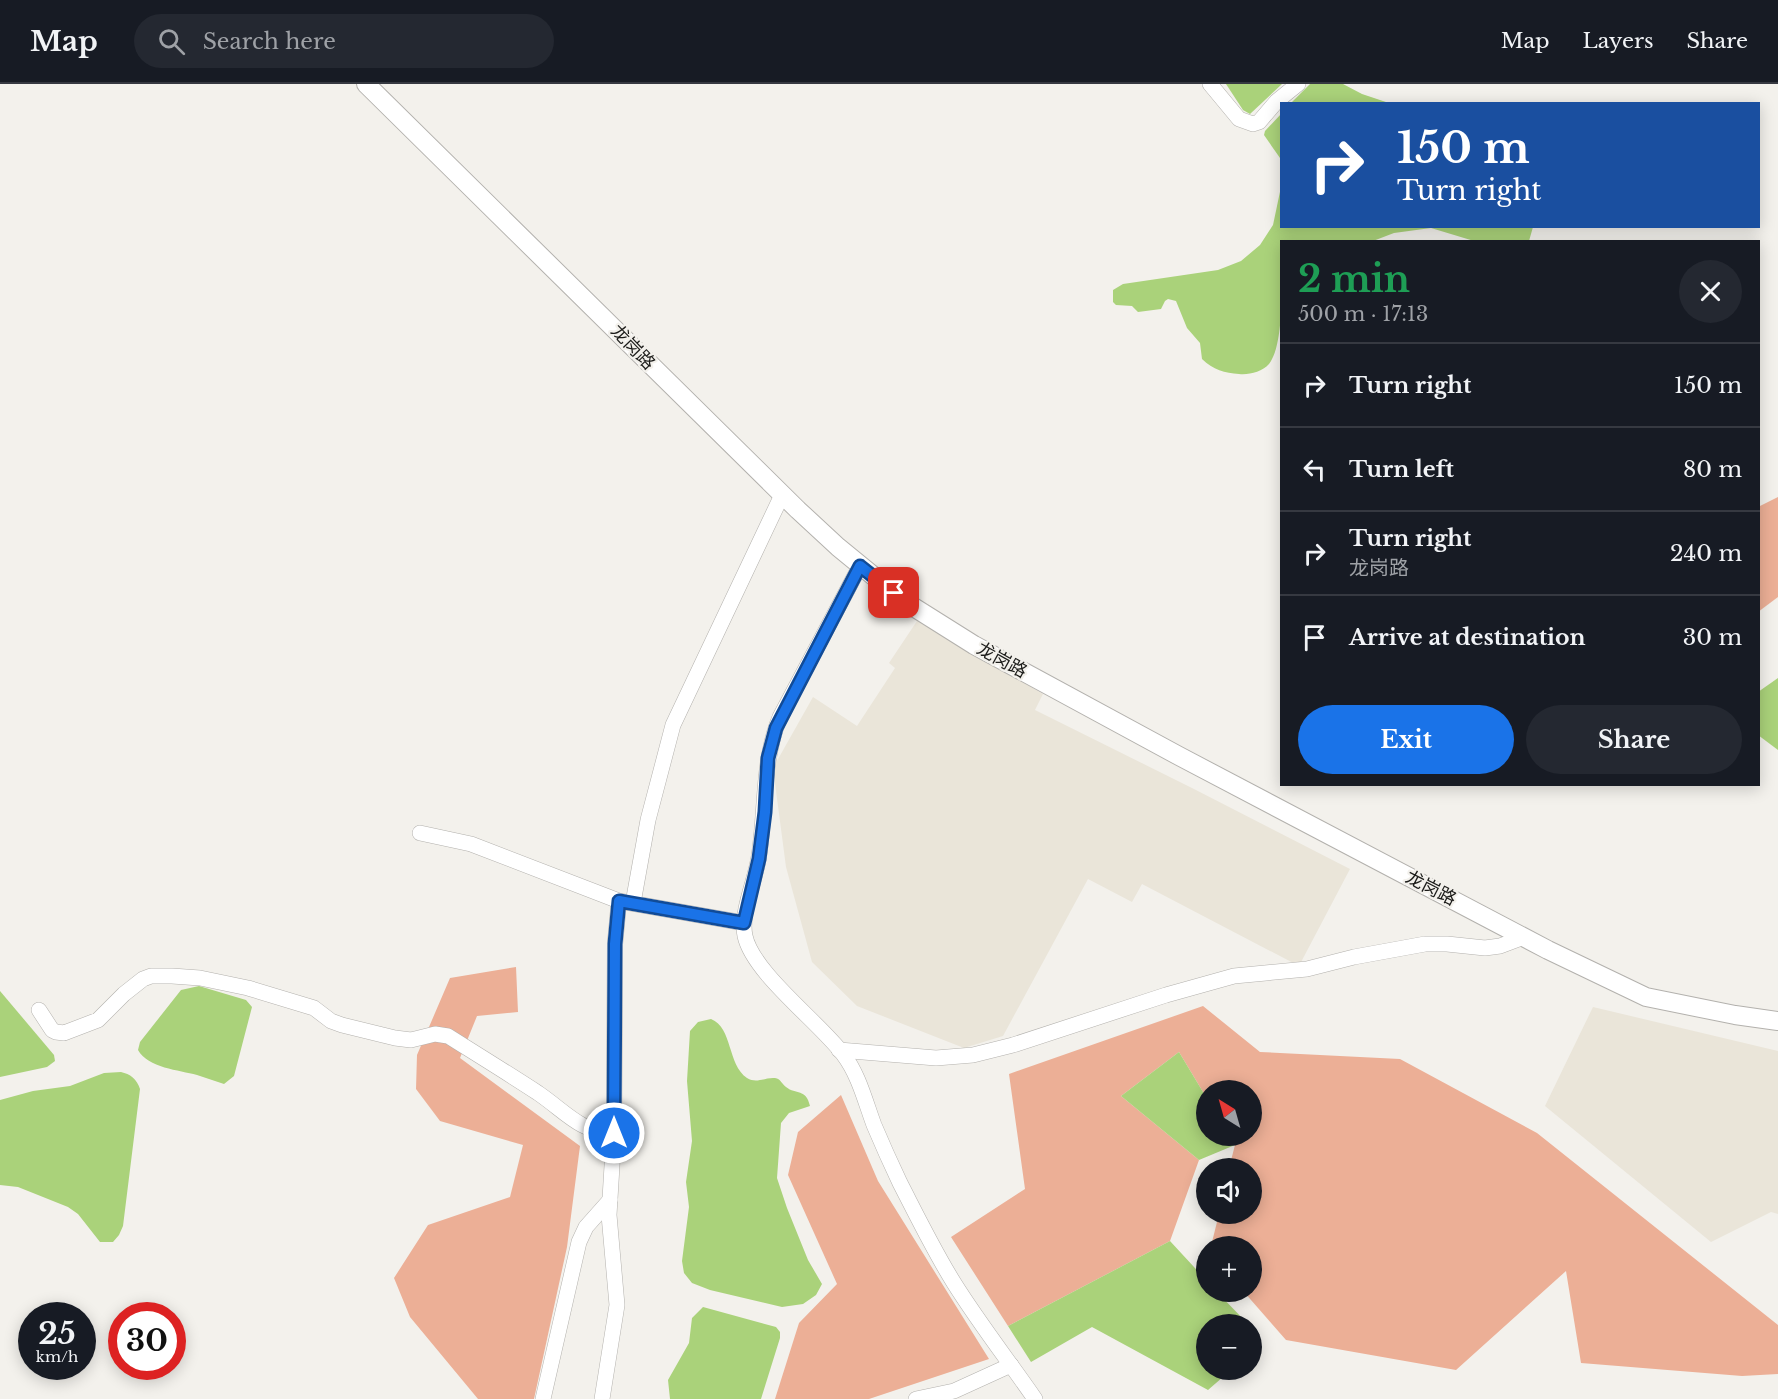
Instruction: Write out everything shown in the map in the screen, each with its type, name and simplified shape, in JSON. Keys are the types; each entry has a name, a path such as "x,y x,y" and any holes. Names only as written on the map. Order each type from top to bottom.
{"main road":[{"name":"龙岗路","path":"366,84 782,495 860,566 904,601 975,645 1179,756 1629,990 1646,997 1778,1021"}],"street":[{"path":"1210,84 1239,119 1253,124 1258,122 1277,101 1298,84"},
{"path":"602,1399 617,1305 609,1215 614,1135 615,944 673,724 782,495"},
{"path":"860,566 776,728 768,758 765,812 759,859 744,923 745,936 762,968 839,1050 857,1078 874,1125 916,1213 954,1282 1035,1399"},
{"path":"420,833 471,844 626,902 744,923"},
{"path":"839,1050 936,1058 974,1055 1014,1045 1166,995 1234,976 1307,969 1413,945 1436,943 1485,948 1500,946 1524,937"},
{"path":"39,1010 52,1030 64,1033 95,1022 132,986 152,976 200,978 248,987 314,1008 331,1021 342,1025 405,1040 435,1034 448,1036 540,1095 584,1127 596,1133 614,1135"},
{"path":"543,1399 579,1242 591,1222 610,1200"},
{"path":"916,1399 954,1391 1011,1365"}],"shaded area":[{"path":"1226,84 1282,84 1250,114 1243,110"},
{"path":"1310,84 1343,84 1362,94 1386,102 1292,102"},
{"path":"1280,115 1280,158 1264,135"},
{"path":"1280,192 1280,228 1431,228 1394,233 1376,240 1280,240 1278,340 1269,364 1251,373 1224,372 1210,366 1202,359 1200,343 1187,328 1176,301 1168,299 1161,309 1138,312 1132,306 1116,305 1113,302 1113,290 1123,284 1218,270 1241,261 1260,245 1273,225"},
{"path":"1431,228 1533,228 1529,240 1471,240"},
{"path":"1778,497 1778,597 1760,610 1760,506"},
{"path":"917,621 1043,694 1035,710 1350,869 1299,966 1142,884 1132,902 1088,879 1003,1036 964,1048 857,1006 812,962 786,867 773,768 813,697 857,726 895,668 889,663"},
{"path":"1778,678 1778,750 1760,736 1760,691"},
{"path":"516,967 518,1012 477,1016 460,1058 580,1146 567,1247 534,1399 478,1399 410,1317 394,1278 428,1225 510,1197 523,1145 440,1121 416,1089 417,1055 450,978"},
{"path":"199,986 246,1000 252,1007 234,1076 224,1084 156,1065 138,1050 140,1042 181,990"},
{"path":"0,991 54,1055 55,1061 47,1067 0,1077"},
{"path":"1203,1006 1260,1052 1400,1059 1537,1133 1778,1325 1778,1374 1742,1376 1581,1363 1566,1271 1456,1370 1286,1340 1253,1302 1262,1302 1262,1236 1214,1236 1216,1224 1262,1224 1262,1158 1232,1158 1235,1146 1262,1146 1262,1080 1196,1080 1179,1052 1121,1096 1197,1158 1196,1168 1170,1241 1008,1326 951,1237 1025,1189 1009,1074"},
{"path":"1593,1007 1778,1051 1778,1214 1771,1212 1711,1242 1545,1106"},
{"path":"711,1019 723,1030 736,1064 747,1078 780,1080 786,1087 803,1094 810,1106 789,1113 781,1123 777,1178 808,1260 822,1284 816,1295 803,1304 782,1307 710,1290 692,1283 684,1273 682,1261 689,1207 686,1182 692,1141 687,1081 690,1031 698,1022"},
{"path":"1179,1052 1196,1080 1196,1146 1233,1146 1204,1158 1197,1158 1121,1096"},
{"path":"121,1072 133,1077 140,1089 123,1226 113,1242 100,1242 78,1214 68,1207 18,1187 0,1185 0,1100 33,1091 70,1086 104,1073"},
{"path":"841,1095 878,1181 989,1359 869,1399 775,1399 799,1323 837,1284 788,1175 798,1132"},
{"path":"1170,1241 1196,1269 1196,1302 1227,1302 1238,1314 1196,1314 1196,1380 1220,1380 1208,1390 1092,1327 1031,1362 1008,1326"},
{"path":"703,1307 776,1327 780,1332 761,1399 670,1399 668,1380 689,1343 692,1318"}],"route":[{"path":"614,1133 615,944 619,901 744,923 759,859 765,812 768,758 780,717 860,566 894,593"}]}
